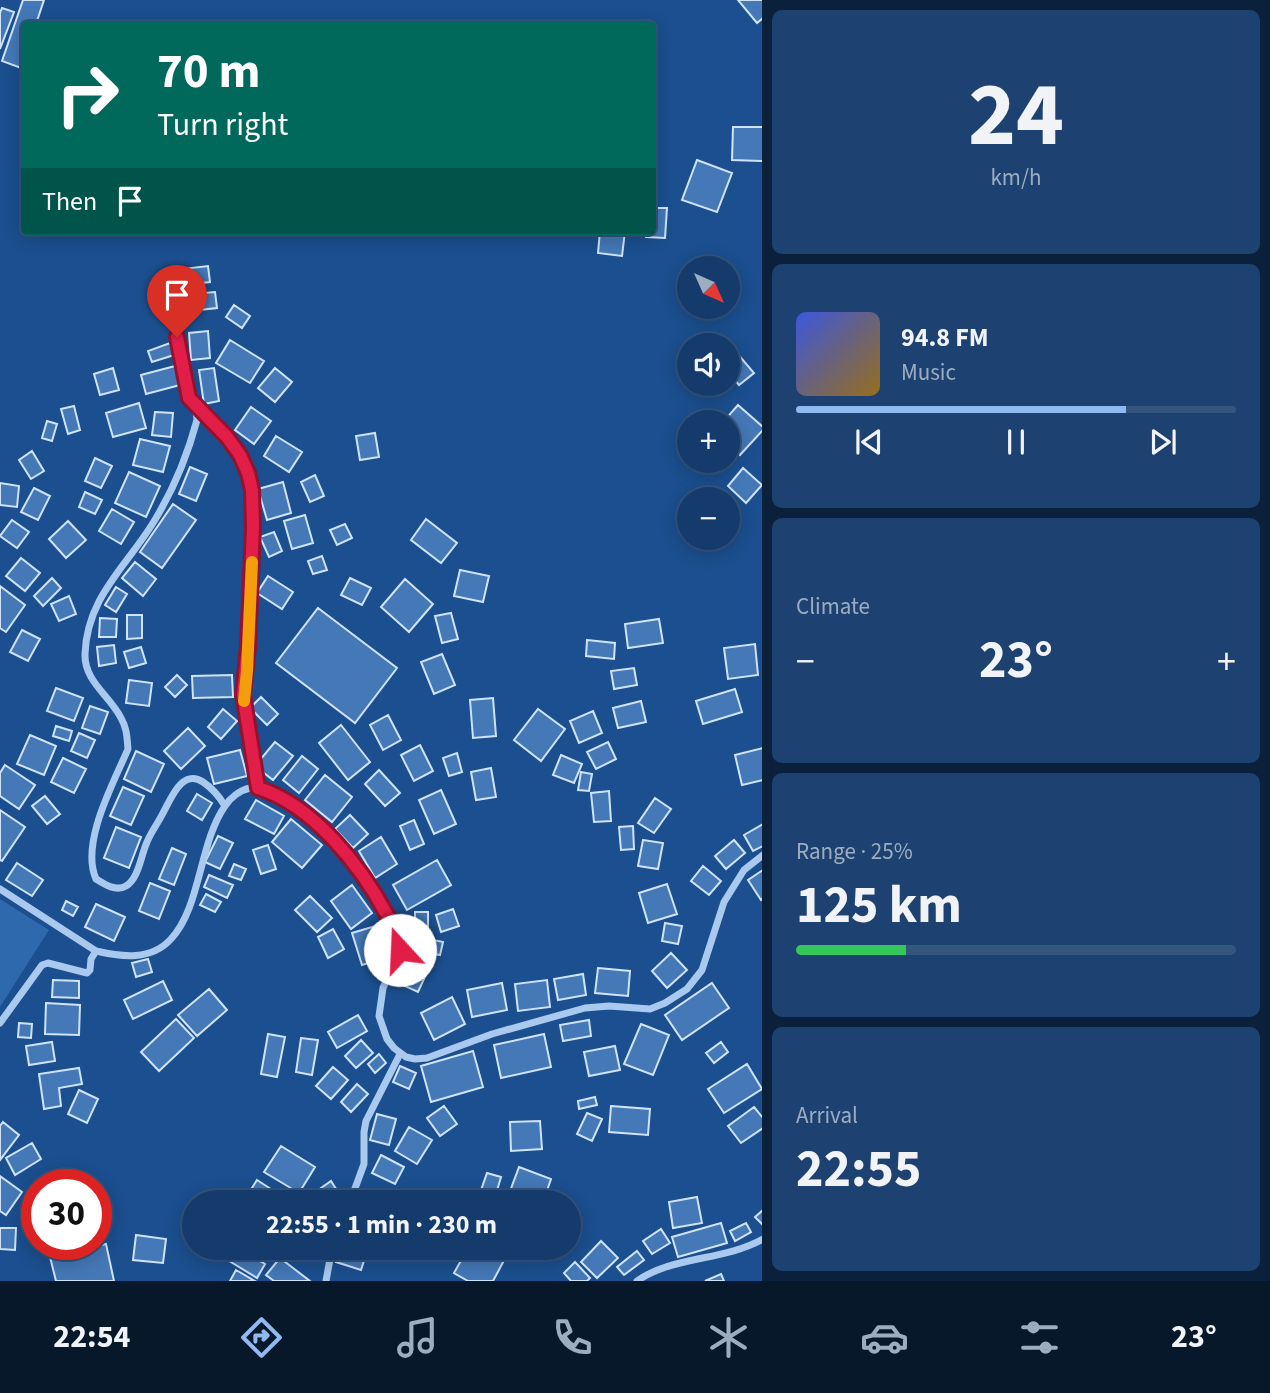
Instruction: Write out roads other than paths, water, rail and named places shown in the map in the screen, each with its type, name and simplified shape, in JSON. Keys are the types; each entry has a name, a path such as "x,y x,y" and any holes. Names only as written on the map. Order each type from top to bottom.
{"street":[{"path":"169,298 189,398 227,437 240,455 252,490 250,604 247,671 243,694 258,788"},
{"path":"197,408 197,420 173,488 129,559 107,584 86,641 87,669 99,690 121,716 128,749 98,821 92,859 96,878 111,887 121,888 131,881 147,841 177,788 185,780 192,777 199,779 216,793 225,806"},
{"path":"0,888 96,951 114,955 145,955 158,950 181,926 211,835 225,806 234,795 243,790 258,788 283,798 324,830 371,885 394,927 399,937 400,950 383,988 379,1016 387,1039 400,1054 415,1059 428,1058 492,1034 585,1008 609,1006 650,1009 665,1003 687,989 702,970 724,902 744,870 762,855"},
{"path":"0,1023 42,964 87,972 96,951"},
{"path":"354,1190 364,1164 366,1121 400,1054"},
{"path":"637,1281 657,1270 734,1251 762,1239"},
{"path":"326,1281 330,1260"}]}
